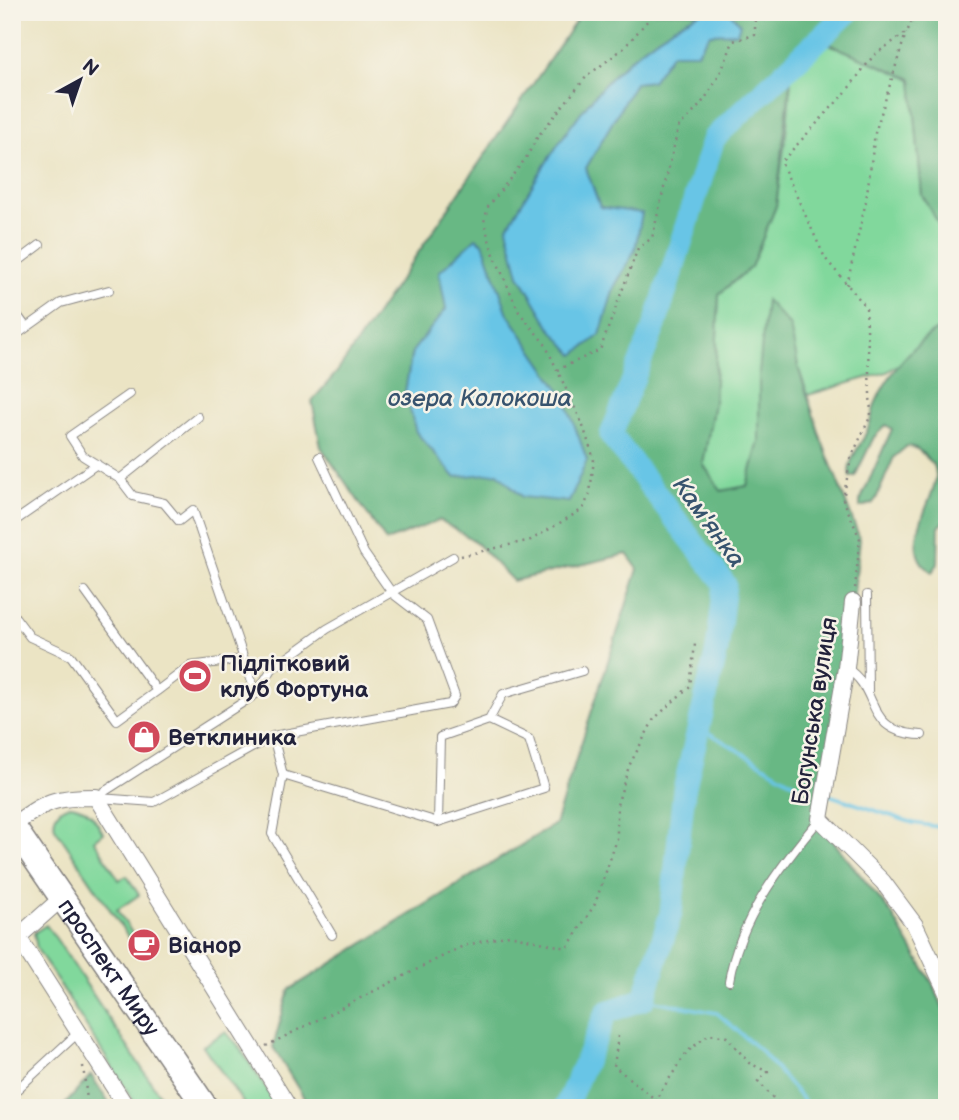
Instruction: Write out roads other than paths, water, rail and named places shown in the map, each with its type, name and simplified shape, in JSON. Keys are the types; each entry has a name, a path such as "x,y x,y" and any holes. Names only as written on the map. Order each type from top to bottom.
{"main road":[{"name":"проспект Миру","path":"12,825 206,1108"}],"street":[{"name":"Богунська вулиця","path":"860,598 820,819 883,882 915,925 947,993"},
{"path":"12,825 59,797 96,797 289,1108"},
{"path":"62,898 20,934 127,1108"}],"lane":[{"path":"12,266 40,245"},
{"path":"12,338 61,303 109,290"},
{"path":"12,308 26,327"},
{"path":"130,394 70,436 83,456 120,479 133,496 164,503 179,521 193,510 256,694"},
{"path":"120,479 198,416"},
{"path":"96,797 154,802 272,736 450,704 455,695 427,620 392,593 364,553 319,457"},
{"path":"12,523 97,464"},
{"path":"96,797 256,694 272,669 327,629 453,557"},
{"path":"85,591 158,691"},
{"path":"860,598 869,694 873,710 886,724 903,734 922,735"},
{"path":"12,612 30,637 71,656 117,720 190,666 244,659"},
{"path":"846,668 859,676 869,694"},
{"path":"438,822 440,737 489,720 503,694 582,671"},
{"path":"283,775 438,822 544,788 529,739 489,720"},
{"path":"272,736 283,775 272,834 332,935"},
{"path":"729,981 732,961 780,866 820,819"},
{"path":"12,1094 79,1032"}],"water":[{"name":"озера Колокоша","path":"702,12 730,12 740,24 737,33 710,34 697,53 672,53 652,81 635,83 586,168 600,207 642,213 635,250 614,288 600,335 574,355 551,329 519,275 507,228 566,133 612,77 638,52 668,30"},
{"name":"озера Колокоша","path":"476,238 483,243 508,314 564,396 587,460 569,502 522,497 498,473 455,477 416,432 405,392 412,352 446,309 439,272"}],"waterway":[{"name":"Кам'янка","path":"565,1108 607,1012 644,999 671,913 684,790 717,650 725,584 611,435 655,325 714,138 848,12"},
{"path":"699,727 802,788"},
{"path":"829,795 913,823 945,828"},
{"path":"644,999 717,1013 762,1052 810,1108"}],"place":[{"name":"Підлітковий клуб Фортуна","path":"195,676"},
{"name":"Ветклиника","path":"144,737"},
{"name":"Віанор","path":"144,945"}]}
